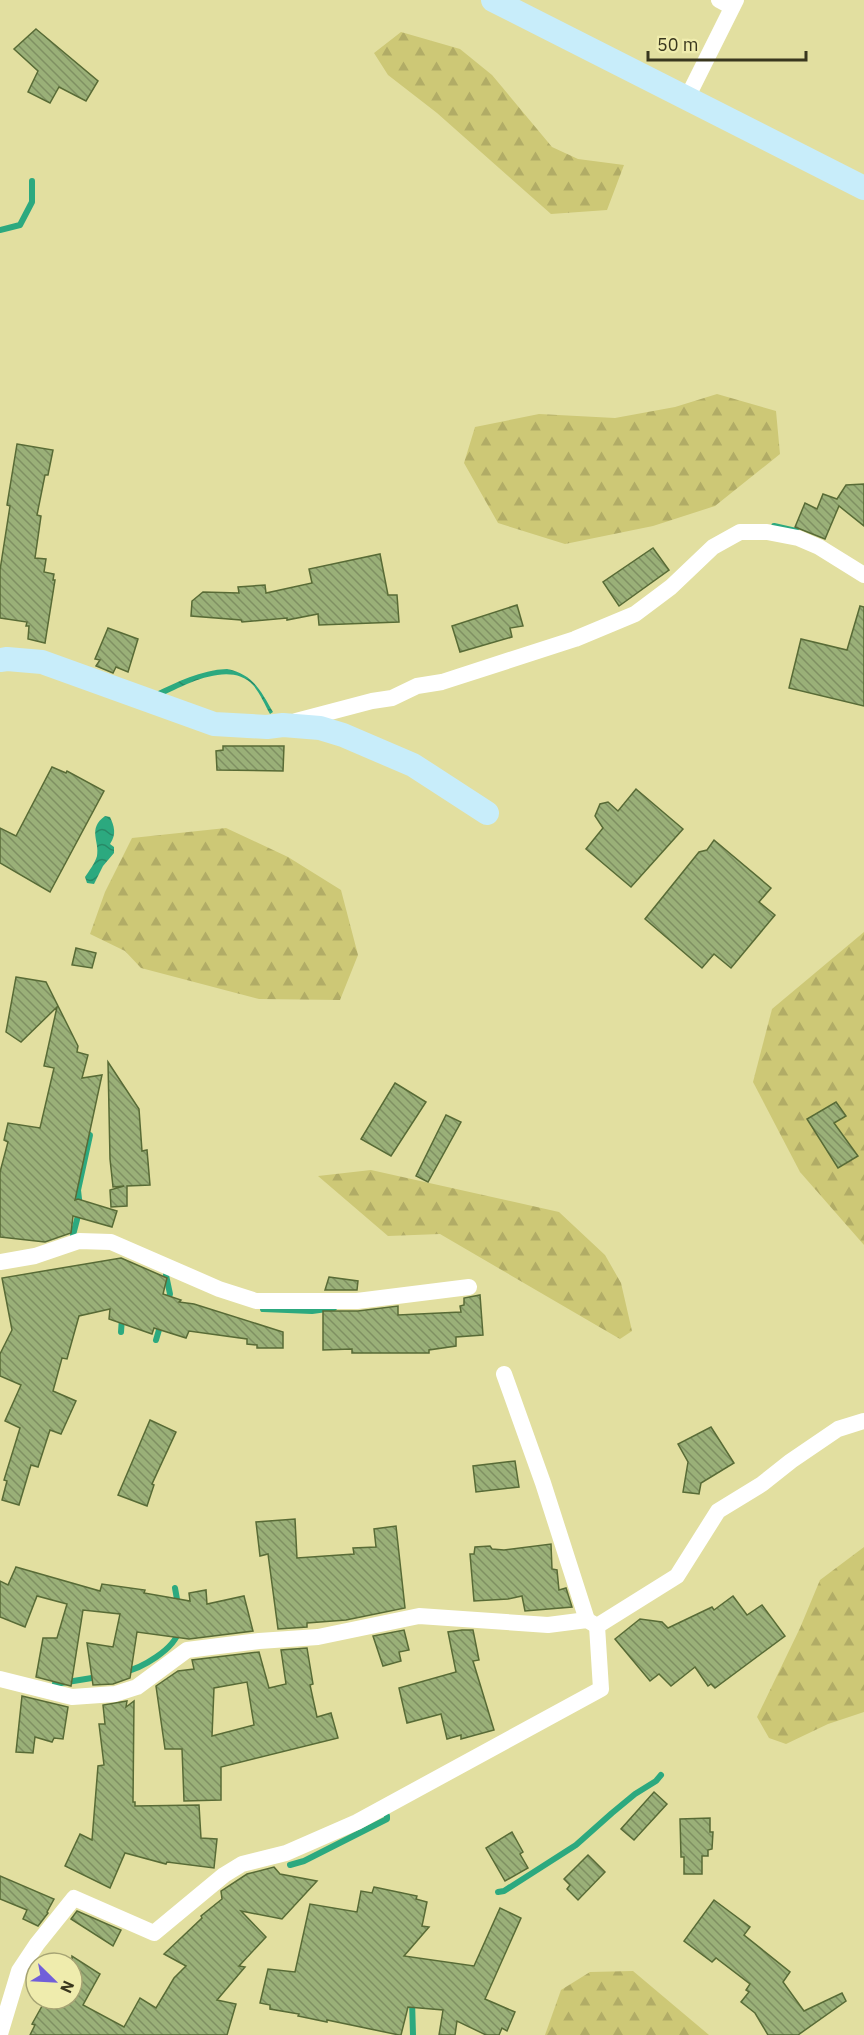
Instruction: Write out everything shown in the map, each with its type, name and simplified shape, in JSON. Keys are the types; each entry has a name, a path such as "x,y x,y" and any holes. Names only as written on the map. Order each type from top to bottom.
{"street":[{"path":"493,0 864,188"},
{"path":"687,98 729,2"},
{"path":"0,660 7,658 42,662 214,724 267,727 392,698 417,686 442,682 575,639 635,614 671,587 712,547 740,532 767,532 798,538 819,547 864,574"},
{"path":"283,724 320,728 343,735 413,765 486,813"},
{"path":"0,1262 34,1256 79,1241 111,1242 219,1289 256,1301 357,1301 469,1287"},
{"path":"0,2034 19,1971 37,1944 74,1898 154,1933 224,1875 242,1864 286,1853 357,1822 601,1689 592,1623 504,1374"},
{"path":"0,1679 72,1697 115,1694 137,1687 187,1650 259,1641 318,1637 420,1616 549,1625 592,1623 677,1576 718,1511 762,1484 838,1429 864,1421"}],"green space":[{"path":"401,32 460,49 492,75 552,147 578,159 624,165 607,210 551,214 437,113 388,75 374,53"},
{"path":"717,394 776,411 780,454 715,506 653,526 565,544 498,523 464,463 475,427 539,414 615,418 675,407"},
{"path":"226,828 288,857 341,890 358,955 340,1000 259,999 141,968 125,951 90,934 105,892 132,838"},
{"path":"864,932 864,1245 800,1172 753,1082 772,1009"},
{"path":"371,1170 559,1212 605,1255 621,1283 632,1331 620,1339 440,1234 388,1236 318,1176"},
{"path":"864,1547 864,1712 828,1724 786,1744 769,1738 757,1717 800,1628 820,1580"},
{"path":"633,1971 709,2035 545,2035 561,1990 590,1972"}],"water":[{"path":"227,669 250,679 260,690 273,712 270,714 253,685 243,678 232,675 207,677 160,697 154,693 198,674"},
{"path":"105,816 110,817 114,827 114,837 110,844 114,847 114,853 103,866 94,884 87,883 85,877 97,856 95,830"}],"building":[{"path":"36,29 98,81 86,101 59,87 50,103 28,92 38,71 14,49"},
{"path":"17,444 53,450 37,515 41,516 35,558 46,559 44,572 54,574 53,580 55,580 45,643 28,639 27,622 0,618 0,570"},
{"path":"864,484 864,526 839,506 825,539 795,527 805,503 817,509 823,494 837,499 846,485"},
{"path":"653,548 669,570 619,606 603,582"},
{"path":"380,554 388,595 397,595 399,622 319,625 318,614 287,620 287,618 242,622 241,620 191,616 192,601 203,592 239,593 238,587 265,585 266,593 312,583 309,569"},
{"path":"517,605 523,626 510,628 512,637 460,652 452,626"},
{"path":"860,606 864,607 864,706 789,688 801,639 847,650"},
{"path":"108,628 138,639 128,672 116,667 113,673 96,666 100,660 95,659"},
{"path":"223,746 284,746 283,771 217,770 216,751 223,750"},
{"path":"52,767 66,773 67,771 104,791 50,892 0,863 0,828 16,836"},
{"path":"636,789 683,829 631,887 586,849 603,828 595,816 600,804 608,802 618,811"},
{"path":"714,840 771,888 759,902 775,915 731,968 714,954 702,968 645,919 699,852 707,850"},
{"path":"76,948 96,953 92,968 72,965"},
{"path":"16,977 46,982 78,1046 77,1052 88,1055 82,1078 102,1075 75,1200 117,1211 112,1227 73,1216 71,1233 45,1242 0,1237 0,1172 8,1142 4,1140 8,1123 40,1128 54,1068 44,1066 57,1007 21,1042 6,1032"},
{"path":"108,1062 139,1109 142,1151 147,1150 150,1185 127,1186 127,1206 111,1207 110,1190 124,1186 113,1187 110,1159"},
{"path":"395,1083 426,1102 391,1156 361,1139"},
{"path":"836,1102 846,1116 834,1123 858,1156 838,1168 807,1119"},
{"path":"446,1115 461,1122 428,1182 416,1176"},
{"path":"121,1258 167,1278 163,1294 181,1300 179,1302 194,1304 283,1332 283,1348 257,1348 257,1345 247,1344 247,1339 189,1331 186,1338 154,1328 152,1334 109,1319 110,1309 79,1316 67,1359 62,1358 53,1391 76,1401 61,1434 50,1430 38,1467 31,1465 19,1505 2,1500 7,1481 4,1480 20,1428 5,1421 21,1385 0,1376 0,1354 12,1330 2,1278"},
{"path":"329,1277 358,1281 357,1290 325,1290"},
{"path":"480,1295 483,1335 456,1337 456,1346 429,1350 429,1353 352,1353 352,1349 323,1350 323,1311 358,1311 398,1306 398,1315 461,1312 460,1306 464,1305 464,1298"},
{"path":"150,1420 176,1432 152,1484 154,1485 147,1506 118,1495"},
{"path":"711,1427 734,1463 701,1483 699,1494 683,1492 688,1462 678,1444"},
{"path":"515,1461 519,1487 476,1492 473,1466"},
{"path":"295,1519 297,1558 354,1554 353,1548 376,1547 374,1529 396,1526 405,1608 346,1620 307,1623 307,1627 278,1629 268,1554 260,1556 256,1522"},
{"path":"551,1544 552,1569 557,1570 559,1590 566,1588 572,1607 525,1611 522,1596 474,1601 470,1554 474,1554 475,1547 490,1546 492,1549 504,1550"},
{"path":"16,1567 100,1591 102,1584 145,1590 144,1593 190,1601 189,1593 206,1590 207,1604 244,1596 253,1631 189,1639 137,1632 130,1678 113,1684 93,1685 87,1643 113,1647 120,1614 83,1610 71,1686 36,1677 43,1638 57,1638 67,1604 37,1596 25,1627 0,1617 0,1581 8,1585"},
{"path":"733,1596 747,1615 762,1605 785,1636 715,1688 711,1684 708,1686 695,1667 671,1686 659,1674 650,1681 615,1639 640,1619 662,1622 668,1628 712,1607 714,1610"},
{"path":"404,1630 409,1650 399,1652 401,1661 383,1666 373,1636"},
{"path":"473,1630 479,1660 473,1661 494,1730 461,1739 461,1735 447,1739 441,1714 407,1723 399,1688 456,1672 448,1632"},
{"path":"307,1648 313,1684 310,1685 317,1717 331,1713 338,1738 221,1767 221,1800 184,1801 182,1749 165,1749 156,1686 178,1671 194,1669 192,1660 259,1652 269,1688 286,1684 281,1650","holes":["247,1682 254,1725 212,1736 214,1688"]},
{"path":"22,1696 68,1707 63,1739 54,1738 52,1742 35,1737 33,1753 16,1752"},
{"path":"127,1701 126,1707 134,1701 133,1802 135,1806 199,1805 201,1838 217,1839 214,1868 167,1862 166,1864 125,1853 110,1888 65,1866 80,1834 92,1840 98,1766 104,1765 99,1724 105,1724 103,1705"},
{"path":"654,1792 667,1804 634,1840 621,1829"},
{"path":"710,1818 710,1832 713,1832 712,1849 708,1850 708,1856 702,1856 702,1874 684,1874 680,1819"},
{"path":"512,1832 523,1852 520,1854 528,1868 505,1881 486,1848"},
{"path":"588,1855 605,1872 578,1900 567,1889 570,1885 564,1879"},
{"path":"274,1867 280,1874 317,1881 282,1919 241,1911 266,1937 239,1966 245,1967 217,2000 236,2004 227,2035 30,2035 35,2025 32,2024 39,2011 84,2011 84,2006 124,2027 140,1998 156,2008 174,1978 186,1966 164,1954 202,1918 201,1916 222,1899 221,1891 247,1874"},
{"path":"0,1876 54,1899 48,1913 38,1926 23,1919 27,1910 0,1899"},
{"path":"374,1887 417,1896 416,1899 427,1902 422,1926 429,1927 404,1956 474,1966 500,1908 521,1918 485,1999 515,2012 507,2031 502,2028 499,2035 486,2035 457,2021 455,2035 439,2035 443,2010 408,2007 401,2035 399,2035 298,2016 299,2014 270,2009 270,2005 260,2003 268,1969 295,1972 310,1904 357,1912 361,1891 372,1893"},
{"path":"714,1900 750,1927 744,1935 790,1972 783,1982 804,2011 842,1993 846,2001 798,2035 768,2035 755,2013 741,2002 749,1992 746,1990 750,1984 716,1958 712,1962 684,1941"},
{"path":"77,1911 121,1930 113,1946 71,1919"},
{"path":"84,1964 100,1974 84,2003"}],"waterway":[{"path":"0,230 20,225 32,202 32,181"},
{"path":"774,526 796,531"},
{"path":"73,1235 80,1208 78,1190 90,1135 83,1131"},
{"path":"166,1275 170,1294 167,1302"},
{"path":"263,1309 312,1311 334,1308"},
{"path":"121,1332 122,1318"},
{"path":"156,1340 161,1323"},
{"path":"175,1588 178,1605"},
{"path":"123,1672 139,1667 156,1657 171,1644 179,1630"},
{"path":"55,1684 98,1677"},
{"path":"498,1892 504,1891 576,1845 635,1794 656,1781 661,1775"},
{"path":"290,1865 304,1861 387,1819 387,1816"},
{"path":"412,2000 413,2035"}]}
